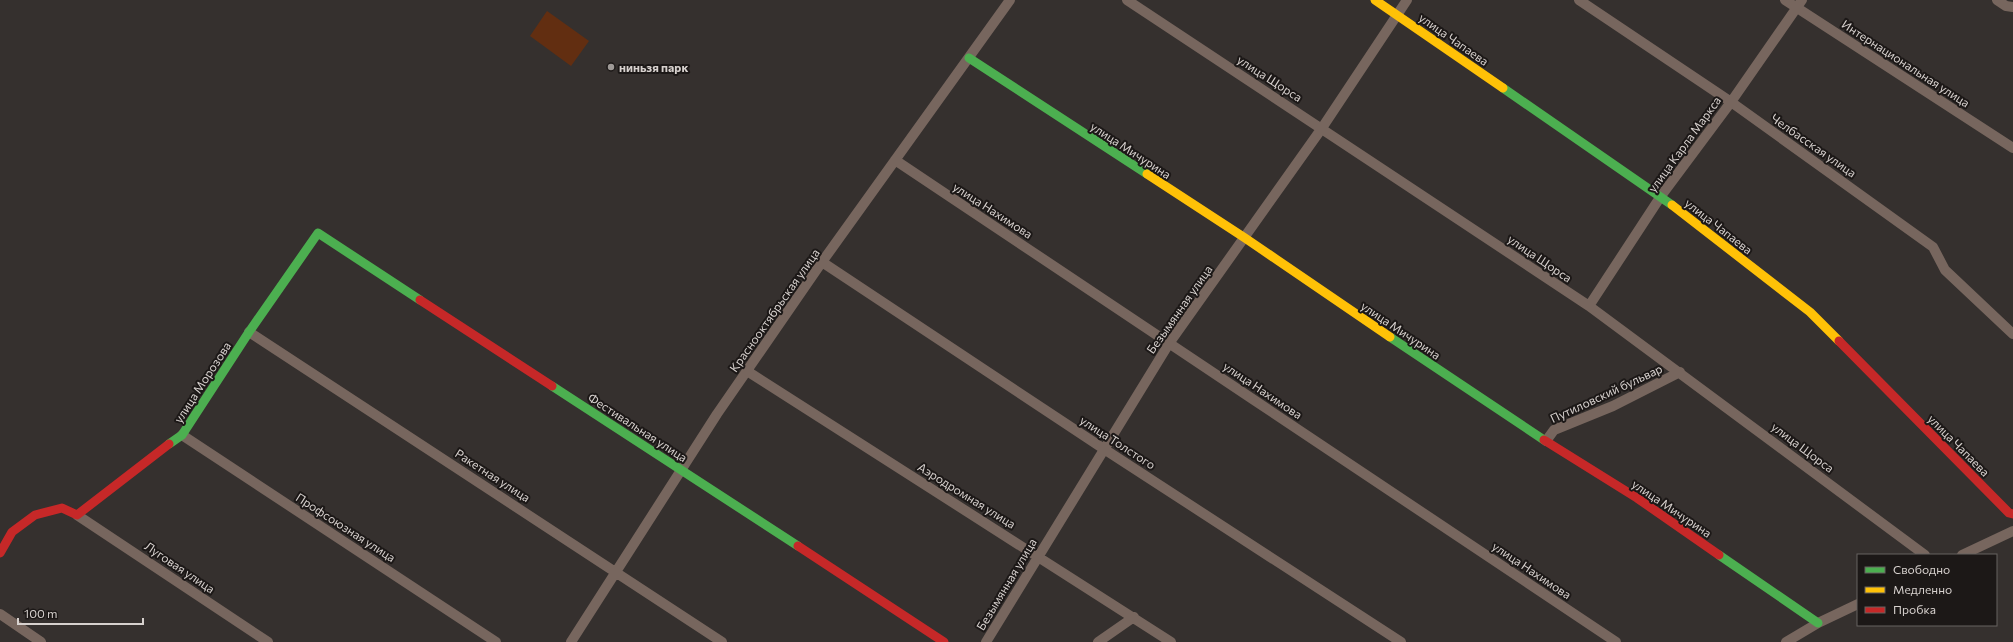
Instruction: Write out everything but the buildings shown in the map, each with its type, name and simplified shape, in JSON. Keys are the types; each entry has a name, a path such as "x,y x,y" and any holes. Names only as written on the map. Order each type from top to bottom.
{"street":[{"name":"Краснооктябрьская улица","path":"571,642 747,370 822,262 1010,0"},
{"name":"улица Щорса","path":"1127,0 1589,306 1924,554"},
{"name":"улица Чапаева","path":"1375,0 1661,196 1810,312 2009,513 2013,514"},
{"name":"Безымянная улица","path":"986,642 1170,342 1322,128 1407,0"},
{"name":"Челбасская улица","path":"1579,0 1731,102 1933,247 1945,270 2013,334"},
{"name":"Интернациональная улица","path":"1785,0 1800,4 2013,148"},
{"path":"1997,0 2006,6 2013,7"},
{"name":"улица Карла Маркса","path":"1589,306 1661,196 1731,102 1800,4"},
{"name":"улица Мичурина","path":"969,58 1245,238 1503,414 1637,498 1818,623"},
{"name":"улица Нахимова","path":"895,160 1170,342 1406,503 1616,642"},
{"name":"улица Морозова","path":"77,514 160,450 182,435 249,332 318,233"},
{"name":"Фестивальная улица","path":"318,233 944,642"},
{"name":"улица Толстого","path":"822,262 1104,449 1401,642"},
{"name":"Ракетная улица","path":"249,332 616,571 722,642"},
{"name":"Аэродромная улица","path":"747,370 1172,642"},
{"name":"Путиловский бульвар","path":"1546,441 1554,430 1613,406 1680,372"},
{"name":"Профсоюзная улица","path":"182,435 496,642"},
{"path":"0,553 12,532 35,515 62,508 77,514"},
{"name":"Луговая улица","path":"77,514 268,642"},
{"path":"1964,554 2013,532"},
{"path":"1786,642 1818,623 1857,604"},
{"path":"0,614 42,642"},
{"path":"1098,642 1134,618"}],"shaded area":[{"path":"547,11 589,41 571,66 530,36"}],"traffic: fast":[{"path":"969,58 1147,174"},
{"path":"1503,88 1672,205"},
{"path":"169,444 182,435 249,332 318,233 420,300"},
{"path":"1390,337 1544,440"},
{"path":"552,386 798,546"},
{"path":"1719,555 1818,623"}],"traffic: slow":[{"path":"1375,0 1503,88"},
{"path":"1147,174 1245,238 1390,337"},
{"path":"1672,205 1810,312 1839,341"}],"traffic: jam":[{"path":"420,300 552,386"},
{"path":"1839,341 2009,513 2013,514"},
{"path":"1544,440 1637,498 1719,555"},
{"path":"0,553 12,532 35,515 62,508 77,515 169,444"},
{"path":"798,546 944,642"}],"place":[{"name":"ниньзя парк","path":"611,67"}]}
